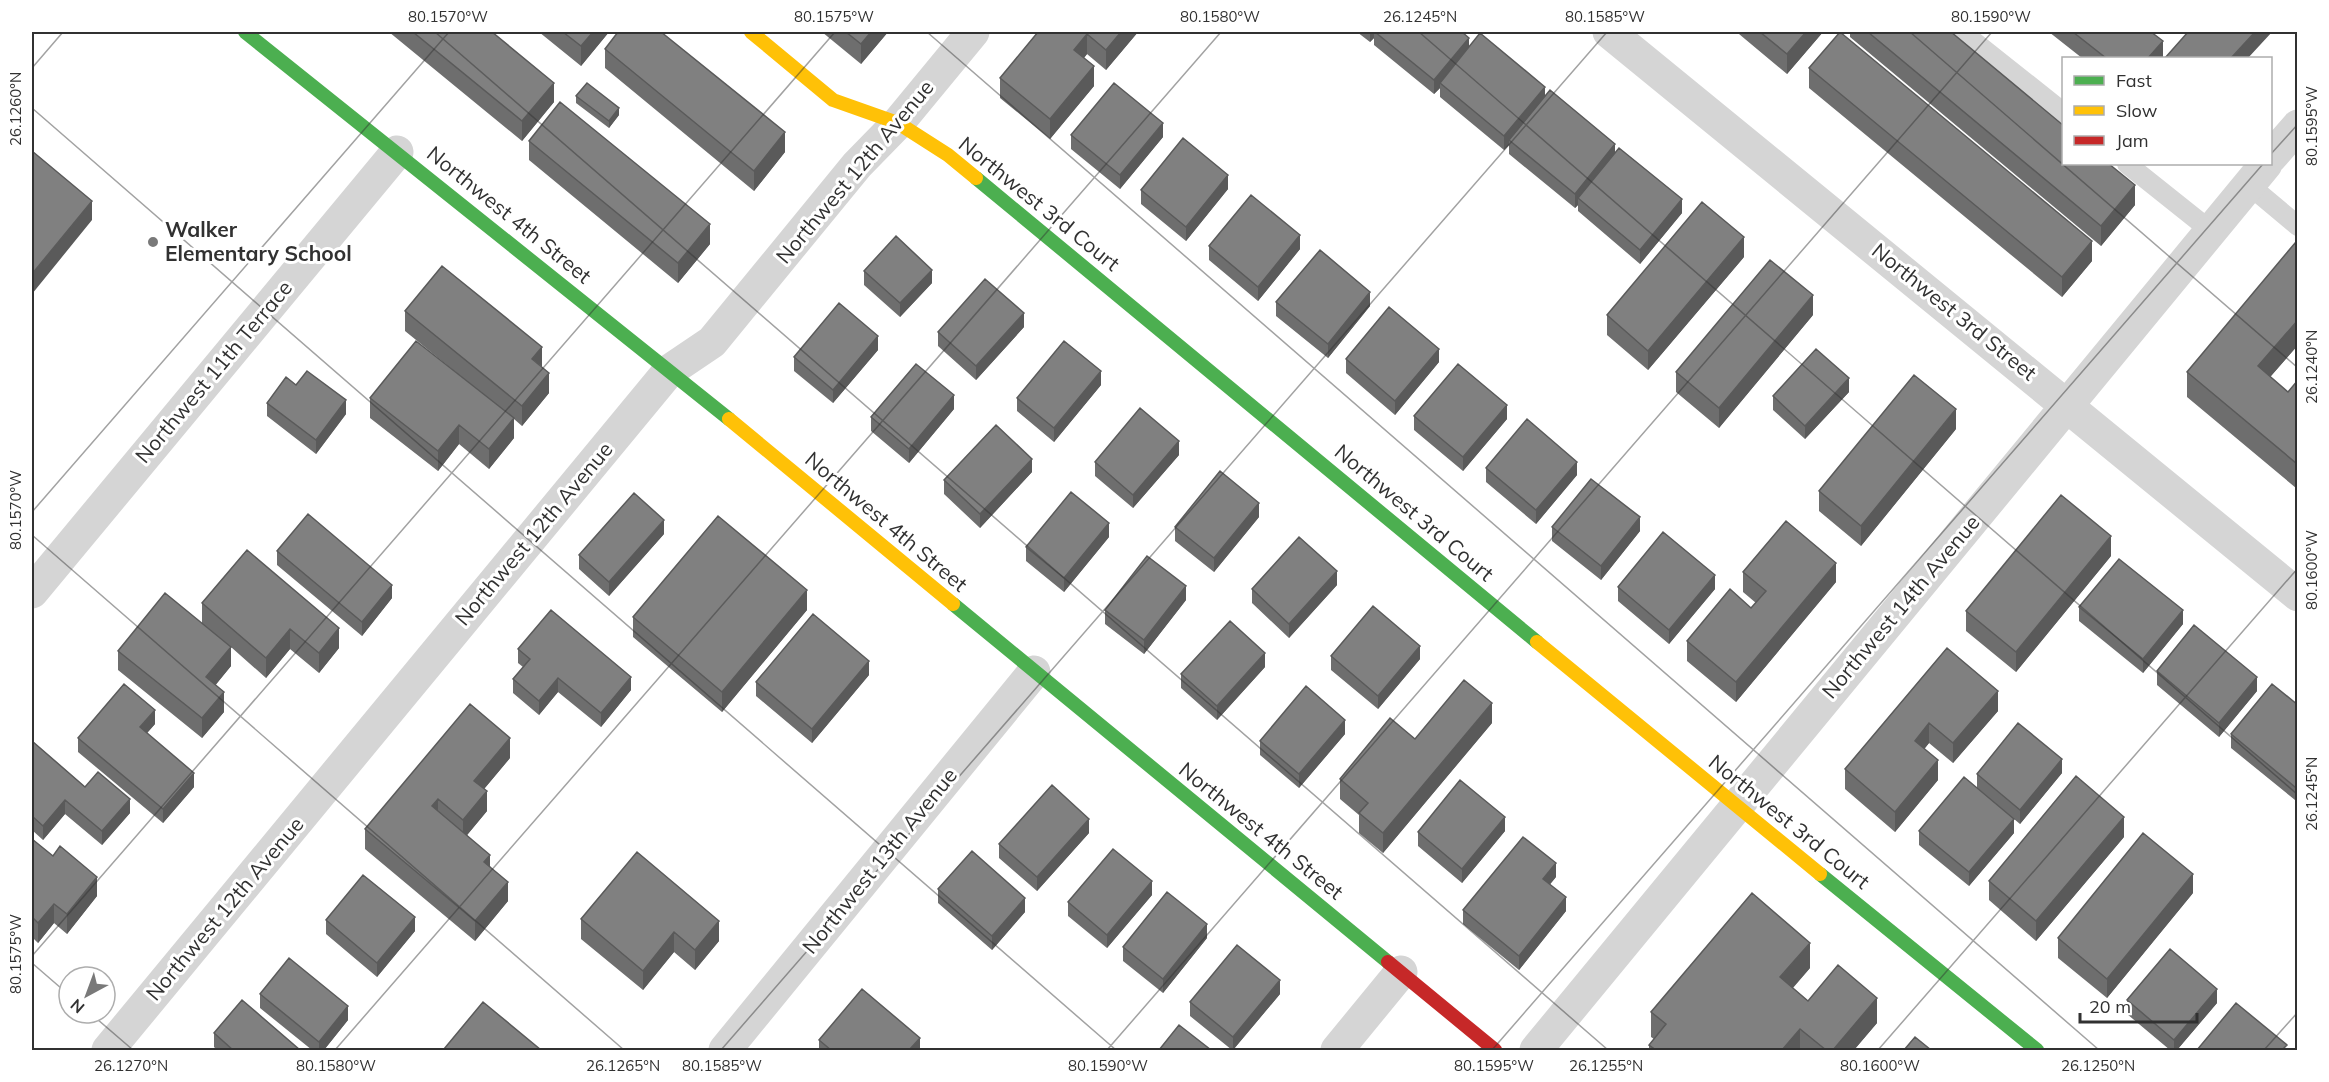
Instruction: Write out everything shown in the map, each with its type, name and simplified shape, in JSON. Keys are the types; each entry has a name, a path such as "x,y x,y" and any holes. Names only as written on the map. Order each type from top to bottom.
{"street":[{"name":"Northwest 4th Street","path":"245,32 268,38 397,152 669,371 1495,1050"},
{"name":"Northwest 3rd Court","path":"751,32 833,100 898,123 948,155 1735,806 2037,1050"},
{"name":"Northwest 12th Avenue","path":"108,1050 669,371 712,342 857,165 898,123 973,32"},
{"name":"Northwest 3rd Street","path":"1609,32 2298,595"},
{"path":"2272,157 2298,126"},
{"name":"Northwest 11th Terrace","path":"32,592 397,152"},
{"name":"Northwest 14th Avenue","path":"1536,1050 2258,174"},
{"name":"Northwest 13th Avenue","path":"725,1050 1034,672"},
{"path":"1336,1050 1401,972"}],"lane":[{"path":"1962,32 2062,111"},
{"path":"2128,165 2211,231"},
{"path":"2258,174 2298,226"}],"building":[{"path":"413,32 492,32 554,83 522,121"},
{"path":"563,32 593,32 581,46"},
{"path":"618,32 661,32 785,132 754,171 605,49"},
{"path":"846,32 871,32 861,44"},
{"path":"1038,32 1121,32 1106,50 1087,34 1074,50 1094,66 1050,119 1000,78"},
{"path":"1375,32 1462,32 1469,38 1434,80"},
{"path":"1760,32 1806,32 1787,54"},
{"path":"1840,32 2092,241 2062,277 1809,68"},
{"path":"1868,32 1951,32 2062,124 2062,165 2110,165 2135,185 2101,226"},
{"path":"2073,32 2151,32 2163,41 2149,57 2105,57"},
{"path":"2188,32 2255,32 2232,57 2166,57"},
{"path":"1480,33 1545,87 1504,136 1440,83"},
{"path":"587,83 619,108 609,121 576,96"},
{"path":"1114,83 1163,123 1120,175 1071,135"},
{"path":"1550,90 1615,144 1575,194 1509,140"},
{"path":"560,102 710,224 678,263 529,141"},
{"path":"1183,138 1228,175 1186,227 1141,190"},
{"path":"1619,148 1682,199 1640,250 1578,198"},
{"path":"32,151 92,201 32,274"},
{"path":"1251,195 1300,235 1258,287 1209,246"},
{"path":"1702,202 1744,237 1648,351 1607,315"},
{"path":"896,236 932,270 900,303 864,271"},
{"path":"2295,243 2298,246 2298,320 2258,366 2288,392 2298,380 2298,462 2296,463 2187,372"},
{"path":"1320,250 1370,292 1328,344 1276,302"},
{"path":"1770,260 1813,295 1719,408 1676,372"},
{"path":"442,266 542,347 532,359 549,373 522,406 405,311"},
{"path":"985,279 1024,313 976,366 938,332"},
{"path":"839,303 878,336 833,390 794,357"},
{"path":"1389,307 1439,349 1395,401 1346,359"},
{"path":"416,341 514,418 489,449 459,425 438,451 370,398"},
{"path":"1064,341 1101,371 1054,428 1017,398"},
{"path":"1816,349 1849,378 1805,426 1773,396"},
{"path":"916,364 954,395 909,449 871,417"},
{"path":"1458,364 1507,405 1463,457 1414,416"},
{"path":"307,371 346,400 316,440 267,403 286,377 296,385"},
{"path":"1914,375 1956,409 1861,526 1819,491"},
{"path":"1140,408 1179,441 1133,495 1095,462"},
{"path":"1527,419 1577,462 1536,510 1486,468"},
{"path":"996,425 1032,459 980,514 944,480"},
{"path":"1220,471 1259,503 1214,558 1175,527"},
{"path":"1591,479 1640,517 1601,566 1552,527"},
{"path":"1071,492 1109,523 1064,578 1026,547"},
{"path":"634,493 664,520 609,582 579,555"},
{"path":"2061,495 2111,536 2016,652 1966,611"},
{"path":"308,514 392,585 362,622 277,551"},
{"path":"718,516 807,590 722,692 633,617"},
{"path":"1786,521 1836,563 1736,682 1687,641 1730,589 1751,608 1766,591 1743,572"},
{"path":"1663,532 1715,575 1669,630 1618,587"},
{"path":"1299,537 1337,571 1289,624 1252,589"},
{"path":"247,550 339,628 319,653 290,629 266,658 202,603"},
{"path":"1147,556 1186,586 1144,640 1105,610"},
{"path":"2119,559 2183,610 2143,659 2079,607"},
{"path":"165,593 231,647 206,677 224,692 202,718 118,651"},
{"path":"1373,606 1420,646 1378,696 1331,656"},
{"path":"551,610 631,677 601,713 558,678 539,701 513,679 530,659 518,649"},
{"path":"813,614 869,661 812,729 756,682"},
{"path":"1230,621 1265,653 1217,706 1181,674"},
{"path":"2194,625 2257,677 2219,723 2157,671"},
{"path":"1947,648 1998,691 1953,743 1929,723 1915,741 1938,760 1895,812 1845,769"},
{"path":"1464,680 1492,703 1383,833 1359,813 1368,803 1340,779 1390,718 1415,739"},
{"path":"124,684 155,710 140,727 194,773 163,809 78,738"},
{"path":"2272,684 2298,705 2298,784 2295,787 2231,734"},
{"path":"1306,686 1345,720 1299,774 1260,741"},
{"path":"470,704 510,738 474,781 487,791 463,820 438,799 432,806 490,855 484,862 508,882 475,921 365,829"},
{"path":"2018,723 2062,759 2020,810 1977,774"},
{"path":"32,741 85,787 98,772 130,799 102,831 65,800 43,826 32,816"},
{"path":"2076,776 2124,817 2036,921 1989,881"},
{"path":"1964,777 2014,819 1969,872 1919,831"},
{"path":"1460,780 1505,817 1462,869 1418,832"},
{"path":"1052,785 1089,819 1037,877 999,844"},
{"path":"2143,833 2193,874 2107,979 2058,938"},
{"path":"1523,837 1556,863 1543,879 1566,897 1519,956 1463,910"},
{"path":"32,839 53,856 60,846 97,877 67,914 54,904 38,923 32,917"},
{"path":"1113,849 1152,881 1107,935 1068,902"},
{"path":"972,851 1025,898 992,936 938,889"},
{"path":"637,852 719,921 695,950 674,932 643,971 581,919"},
{"path":"363,875 415,917 377,963 326,920"},
{"path":"1167,892 1207,924 1163,979 1123,947"},
{"path":"1752,893 1810,943 1780,977 1808,1001 1838,965 1877,998 1833,1050 1826,1050 1800,1029 1782,1050 1656,1050 1649,1045 1666,1024 1651,1012"},
{"path":"1237,945 1280,980 1233,1037 1190,1002"},
{"path":"2170,949 2217,989 2174,1040 2127,1000"},
{"path":"289,958 348,1006 319,1042 260,994"},
{"path":"862,989 920,1038 909,1050 831,1050 819,1040"},
{"path":"242,1000 300,1050 233,1050 214,1033"},
{"path":"483,1002 541,1050 444,1049"},
{"path":"2236,1003 2287,1045 2282,1050 2197,1050"},
{"path":"1179,1025 1211,1050 1159,1050"},
{"path":"1915,1037 1931,1050 1904,1050"}],"traffic: fast":[{"path":"245,32 729,419"},
{"path":"976,178 1537,642"},
{"path":"953,604 1388,962"},
{"path":"1820,874 2037,1050"}],"traffic: slow":[{"path":"751,32 833,100 898,123 948,155 976,178"},
{"path":"729,419 953,604"},
{"path":"1537,642 1820,874"}],"traffic: jam":[{"path":"1388,962 1495,1050"}],"place":[{"name":"Walker Elementary School","path":"153,242"}]}
